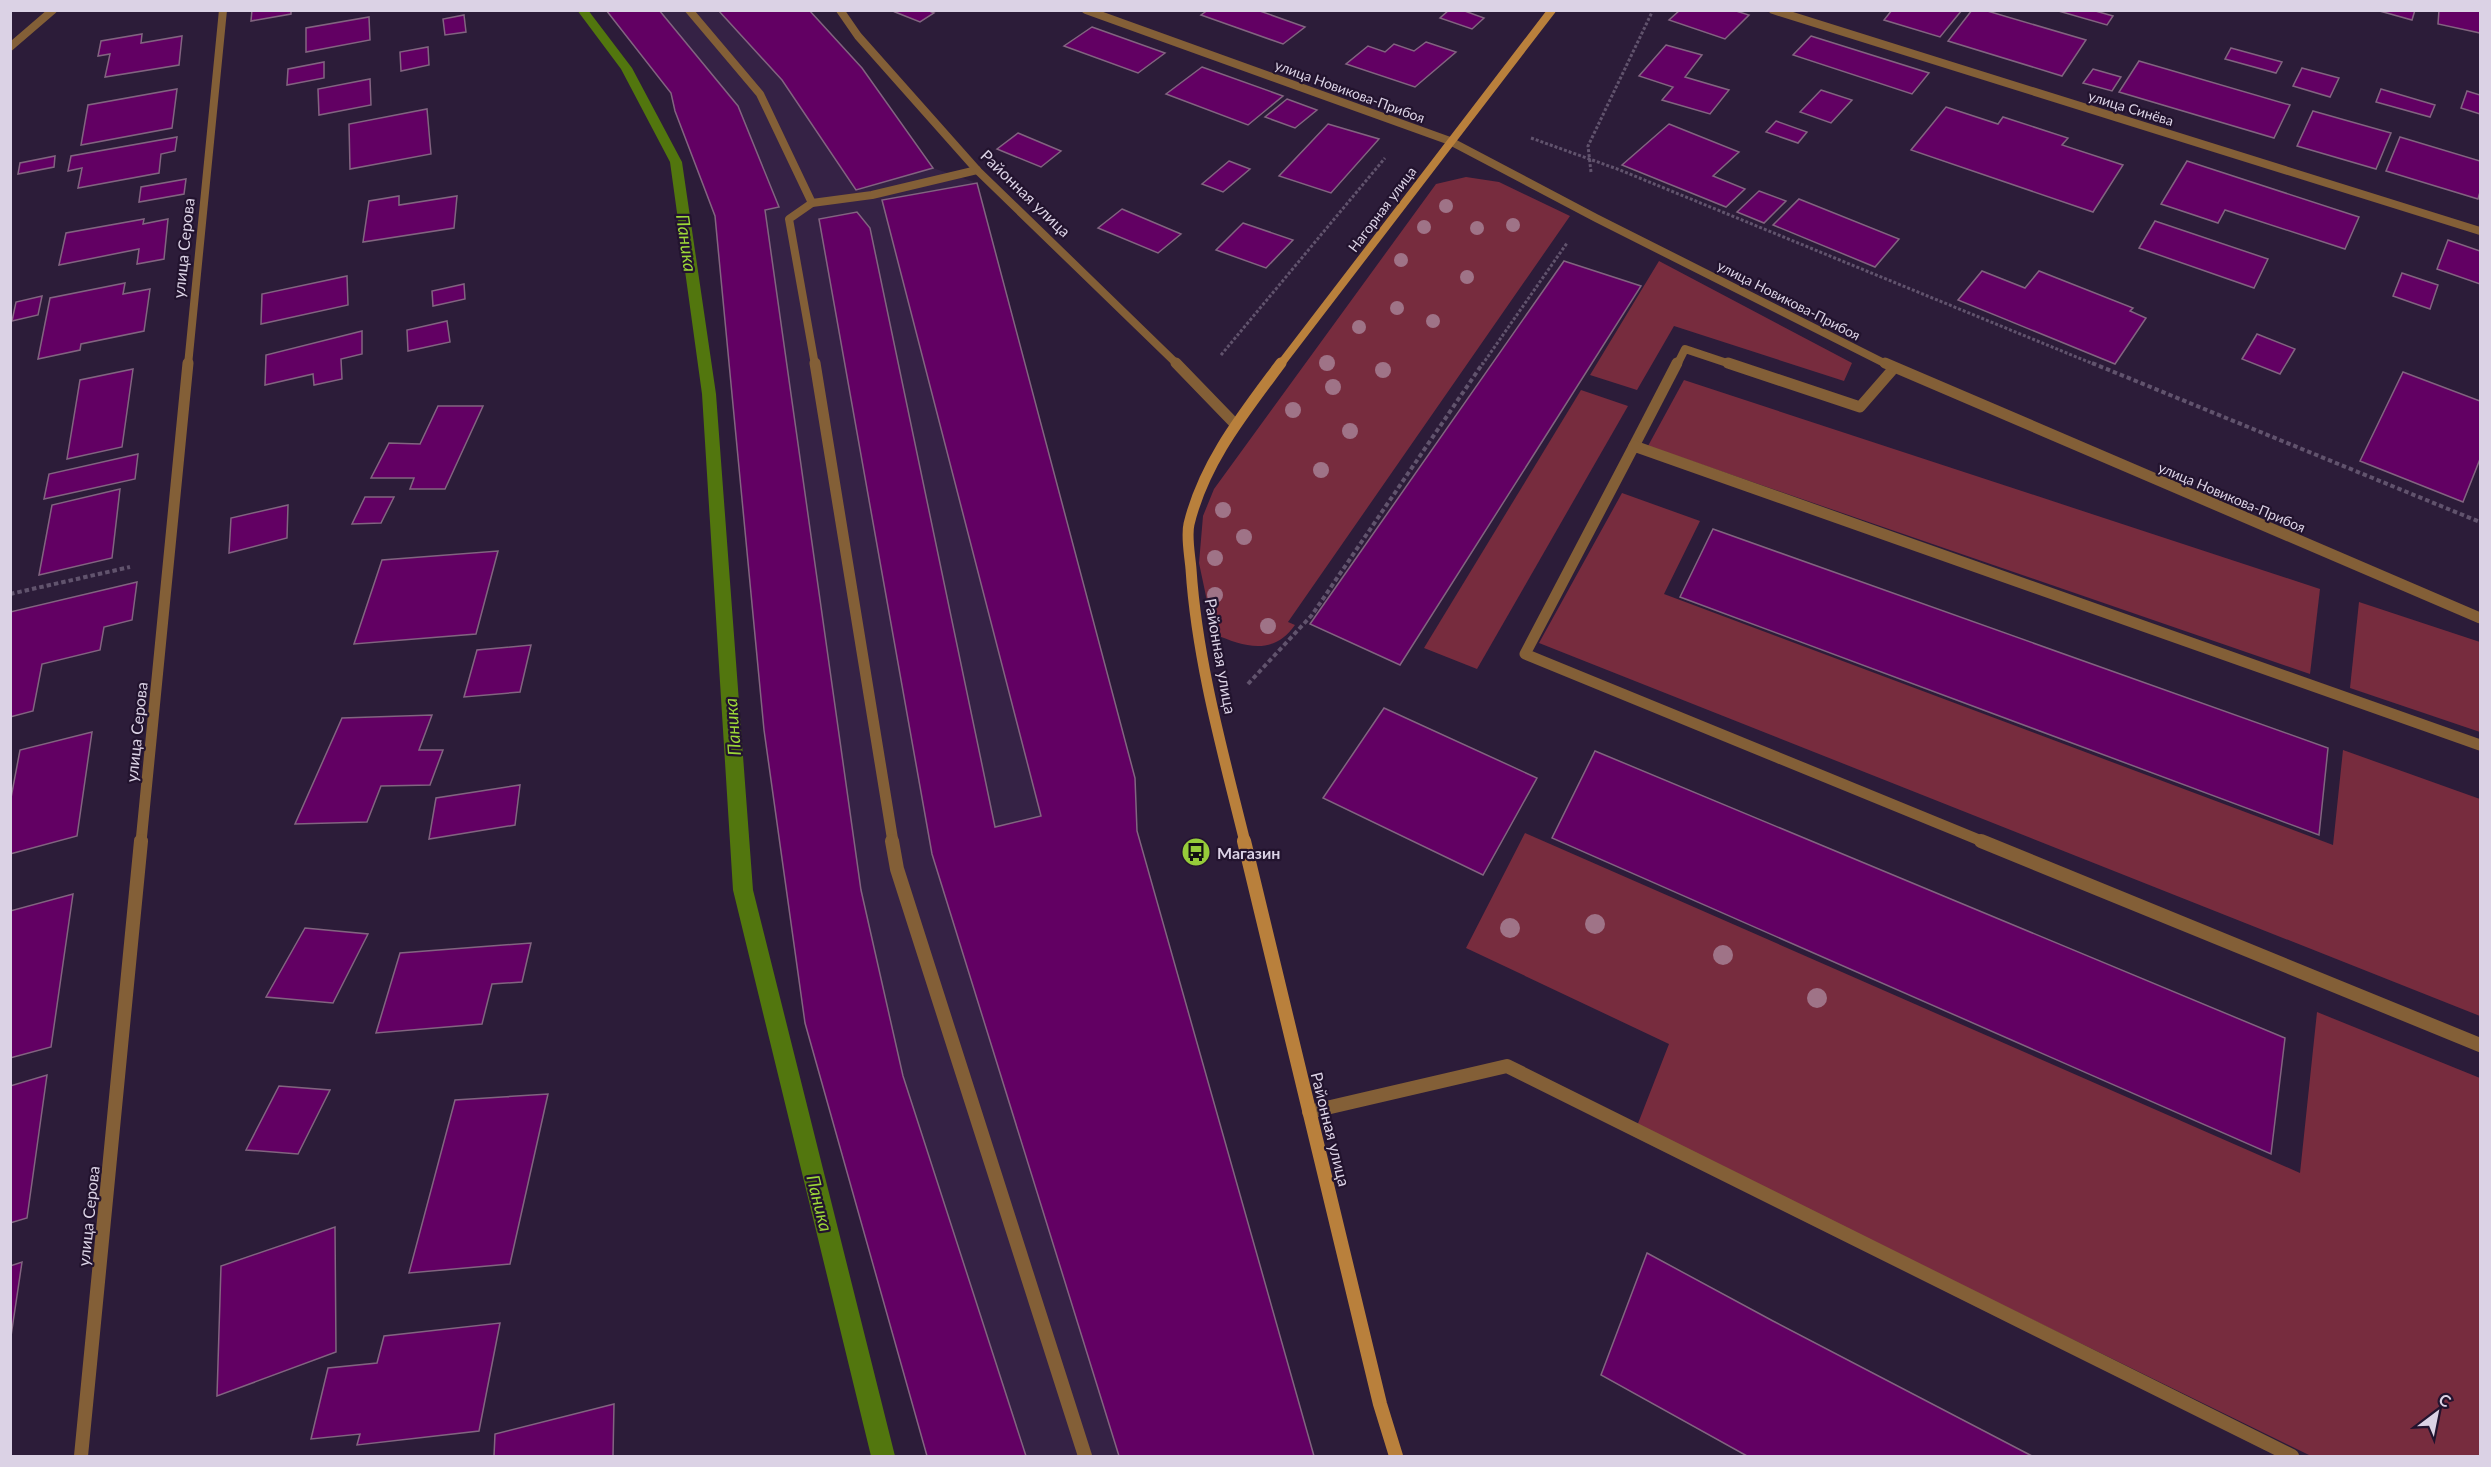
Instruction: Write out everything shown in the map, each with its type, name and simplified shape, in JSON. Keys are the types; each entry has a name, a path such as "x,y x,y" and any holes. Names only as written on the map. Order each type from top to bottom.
{"street":[{"path":"10,47 53,10"},
{"name":"улица Серова","path":"81,1456 223,10"},
{"path":"689,10 760,94 812,203"},
{"name":"Районная улица","path":"840,10 858,36 977,170 1146,332 1235,424 1208,469 1188,526 1193,602 1215,719 1380,1404 1396,1456"},
{"name":"улица Новикова-Прибоя","path":"1086,10 1450,141 1596,218 1894,368 2481,618"},
{"name":"Нагорная улица","path":"1235,424 1552,10"},
{"name":"улица Синёва","path":"1773,10 2481,231"},
{"path":"977,170 872,195 812,203 789,219 830,449 897,869 1085,1456"},
{"path":"1894,368 1860,407 1685,349 1525,654 2481,1045"},
{"path":"1634,446 2481,745"},
{"path":"1310,1112 1507,1066 2292,1456"}],"path":[{"path":"1215,719 1312,615 1560,250 1596,218 1588,146 1653,10"},
{"path":"1471,116 1620,170 2481,522"},
{"path":"1197,384 1410,127"},
{"path":"10,594 169,558"}],"shaded area":[{"path":"606,11 809,11 862,68 933,168 977,183 1135,778 1137,831 1314,1456 927,1456 805,1023 764,730 715,216 675,111 671,93"},
{"path":"1466,177 1499,182 1570,216 1288,622 1295,625 1286,635 1268,645 1247,645 1214,634 1199,563 1203,516 1214,489 1436,184"},
{"path":"1659,261 1852,363 1844,381 1674,326 1637,390 1590,375"},
{"path":"1684,380 2320,589 2310,674 1648,446"},
{"path":"1581,390 1628,406 1477,669 1424,648"},
{"path":"1622,493 1700,521 1664,594 2333,845 2343,750 2480,799 2480,1016 1539,643"},
{"path":"2359,602 2480,642 2480,732 2350,688"},
{"path":"1525,833 2300,1173 2317,1012 2480,1078 2480,1456 2311,1456 1637,1126 1669,1044 1466,948"}],"building":[{"path":"252,10 291,10 291,14 251,21"},
{"path":"606,10 659,10 738,106 779,207 765,210 861,890 903,1076 1026,1456 927,1456 805,1023 764,730 715,216 675,111 671,93"},
{"path":"718,10 809,10 862,68 933,168 856,190 782,80"},
{"path":"898,10 927,10 934,13 920,22 895,12"},
{"path":"1208,10 1257,10 1305,27 1283,44 1201,15"},
{"path":"1449,10 1462,10 1484,18 1472,29 1440,18"},
{"path":"1680,10 1733,10 1749,15 1725,39 1669,20"},
{"path":"1892,10 1962,10 1940,37 1884,20"},
{"path":"1972,10 1984,10 2086,40 2062,76 1948,41"},
{"path":"2055,10 2092,10 2113,16 2107,25"},
{"path":"2376,10 2415,10 2412,20"},
{"path":"2439,10 2480,10 2480,33 2438,24"},
{"path":"464,15 466,32 445,35 443,19"},
{"path":"369,17 370,40 306,52 306,28"},
{"path":"1092,27 1165,53 1138,73 1064,46"},
{"path":"142,34 141,43 182,36 179,65 105,77 110,54 98,56 101,41"},
{"path":"1811,36 1929,73 1912,94 1793,55"},
{"path":"1426,42 1456,52 1415,87 1346,64 1368,46 1385,52 1394,44 1414,51"},
{"path":"1666,45 1702,55 1685,77 1729,90 1710,114 1662,100 1673,87 1639,76"},
{"path":"428,47 429,65 401,71 400,52"},
{"path":"2231,48 2282,62 2276,73 2225,59"},
{"path":"2139,61 2290,105 2274,138 2119,92"},
{"path":"324,62 324,78 287,85 288,69"},
{"path":"1202,67 1283,96 1248,125 1166,94"},
{"path":"2302,68 2339,78 2330,97 2293,86"},
{"path":"2093,69 2121,77 2112,91 2083,83"},
{"path":"370,79 371,105 319,115 318,89"},
{"path":"177,89 172,128 81,145 88,105"},
{"path":"2381,89 2435,105 2430,117 2376,102"},
{"path":"1821,90 1852,100 1831,123 1800,112"},
{"path":"2467,91 2480,95 2480,114 2461,108"},
{"path":"1287,99 1317,110 1295,128 1265,117"},
{"path":"1946,107 1998,124 2003,117 2068,138 2062,145 2123,165 2093,212 1911,150"},
{"path":"427,109 431,154 350,169 349,124"},
{"path":"2313,111 2391,133 2376,169 2297,146"},
{"path":"1776,121 1807,132 1798,143 1766,132"},
{"path":"1328,124 1379,139 1331,193 1279,176"},
{"path":"1669,124 1739,152 1713,176 1745,189 1726,207 1622,165"},
{"path":"1018,133 1061,151 1041,167 997,149"},
{"path":"177,137 175,151 161,154 159,173 78,188 82,168 68,171 71,156"},
{"path":"2400,137 2480,161 2478,199 2386,171"},
{"path":"55,156 54,167 18,174 20,163"},
{"path":"1229,161 1250,169 1223,192 1202,184"},
{"path":"2187,161 2359,217 2345,249 2225,210 2218,223 2161,204"},
{"path":"186,179 184,194 139,202 141,187"},
{"path":"977,183 1135,778 1137,831 1314,1456 1119,1456 932,854 819,219 857,212 870,228 995,827 1041,816 882,200"},
{"path":"1759,191 1786,201 1764,223 1737,212"},
{"path":"399,196 399,205 457,196 454,228 363,242 369,201"},
{"path":"1799,199 1899,239 1875,267 1773,225"},
{"path":"1122,209 1181,234 1158,253 1098,228"},
{"path":"144,219 143,224 168,219 164,259 137,264 139,249 59,265 66,233"},
{"path":"2155,221 2268,259 2254,288 2139,248"},
{"path":"1243,223 1293,240 1266,268 1216,250"},
{"path":"2448,240 2480,251 2480,284 2437,269"},
{"path":"1564,261 1641,286 1400,665 1310,624"},
{"path":"1982,271 2025,288 2039,271 2133,308 2130,311 2146,318 2115,364 1958,300"},
{"path":"2402,273 2438,285 2430,309 2393,296"},
{"path":"347,276 348,305 261,324 262,294"},
{"path":"125,283 123,294 150,289 144,331 81,344 80,350 38,359 50,298"},
{"path":"464,284 465,299 433,306 432,291"},
{"path":"42,296 38,315 12,321 16,302"},
{"path":"447,321 450,342 408,351 407,330"},
{"path":"362,331 362,354 341,359 342,379 314,385 313,374 265,385 266,355"},
{"path":"2257,334 2295,349 2280,374 2242,359"},
{"path":"133,369 122,447 67,459 80,380"},
{"path":"2403,372 2480,401 2480,459 2463,502 2360,461"},
{"path":"438,406 483,406 445,489 410,489 414,478 371,478 389,443 420,444"},
{"path":"138,454 135,479 44,499 49,474"},
{"path":"120,489 112,558 39,575 52,505"},
{"path":"365,497 394,497 381,523 352,524"},
{"path":"288,505 287,538 229,553 231,518"},
{"path":"1713,529 2328,748 2319,835 1680,597"},
{"path":"498,551 476,634 354,644 382,560"},
{"path":"137,582 132,620 104,627 100,650 42,664 33,711 10,717 10,612"},
{"path":"531,645 520,692 464,697 477,650"},
{"path":"1384,708 1537,778 1483,875 1323,798"},
{"path":"432,715 419,750 443,750 430,785 381,786 367,822 295,824 342,718"},
{"path":"92,732 77,836 10,854 10,803 20,750"},
{"path":"1595,751 2285,1038 2271,1154 1552,838"},
{"path":"520,785 515,825 429,839 436,798"},
{"path":"73,894 51,1047 10,1058 10,911"},
{"path":"305,928 368,934 333,1003 266,997"},
{"path":"531,943 522,982 492,984 482,1024 376,1033 400,953"},
{"path":"47,1075 27,1218 10,1223 10,1086"},
{"path":"279,1086 330,1090 298,1154 246,1150"},
{"path":"548,1094 510,1264 409,1273 455,1100"},
{"path":"335,1227 336,1352 217,1396 221,1266"},
{"path":"1647,1253 2032,1456 1747,1456 1601,1375"},
{"path":"22,1262 10,1343 10,1266"},
{"path":"500,1323 479,1431 357,1445 360,1434 311,1439 328,1368 377,1363 384,1336"},
{"path":"614,1404 613,1456 494,1456 495,1434"}],"waterway":[{"name":"Паника","path":"582,10 626,68 676,162 709,394 743,890 883,1456"}],"place":[{"name":"Магазин","path":"1196,852"}]}
